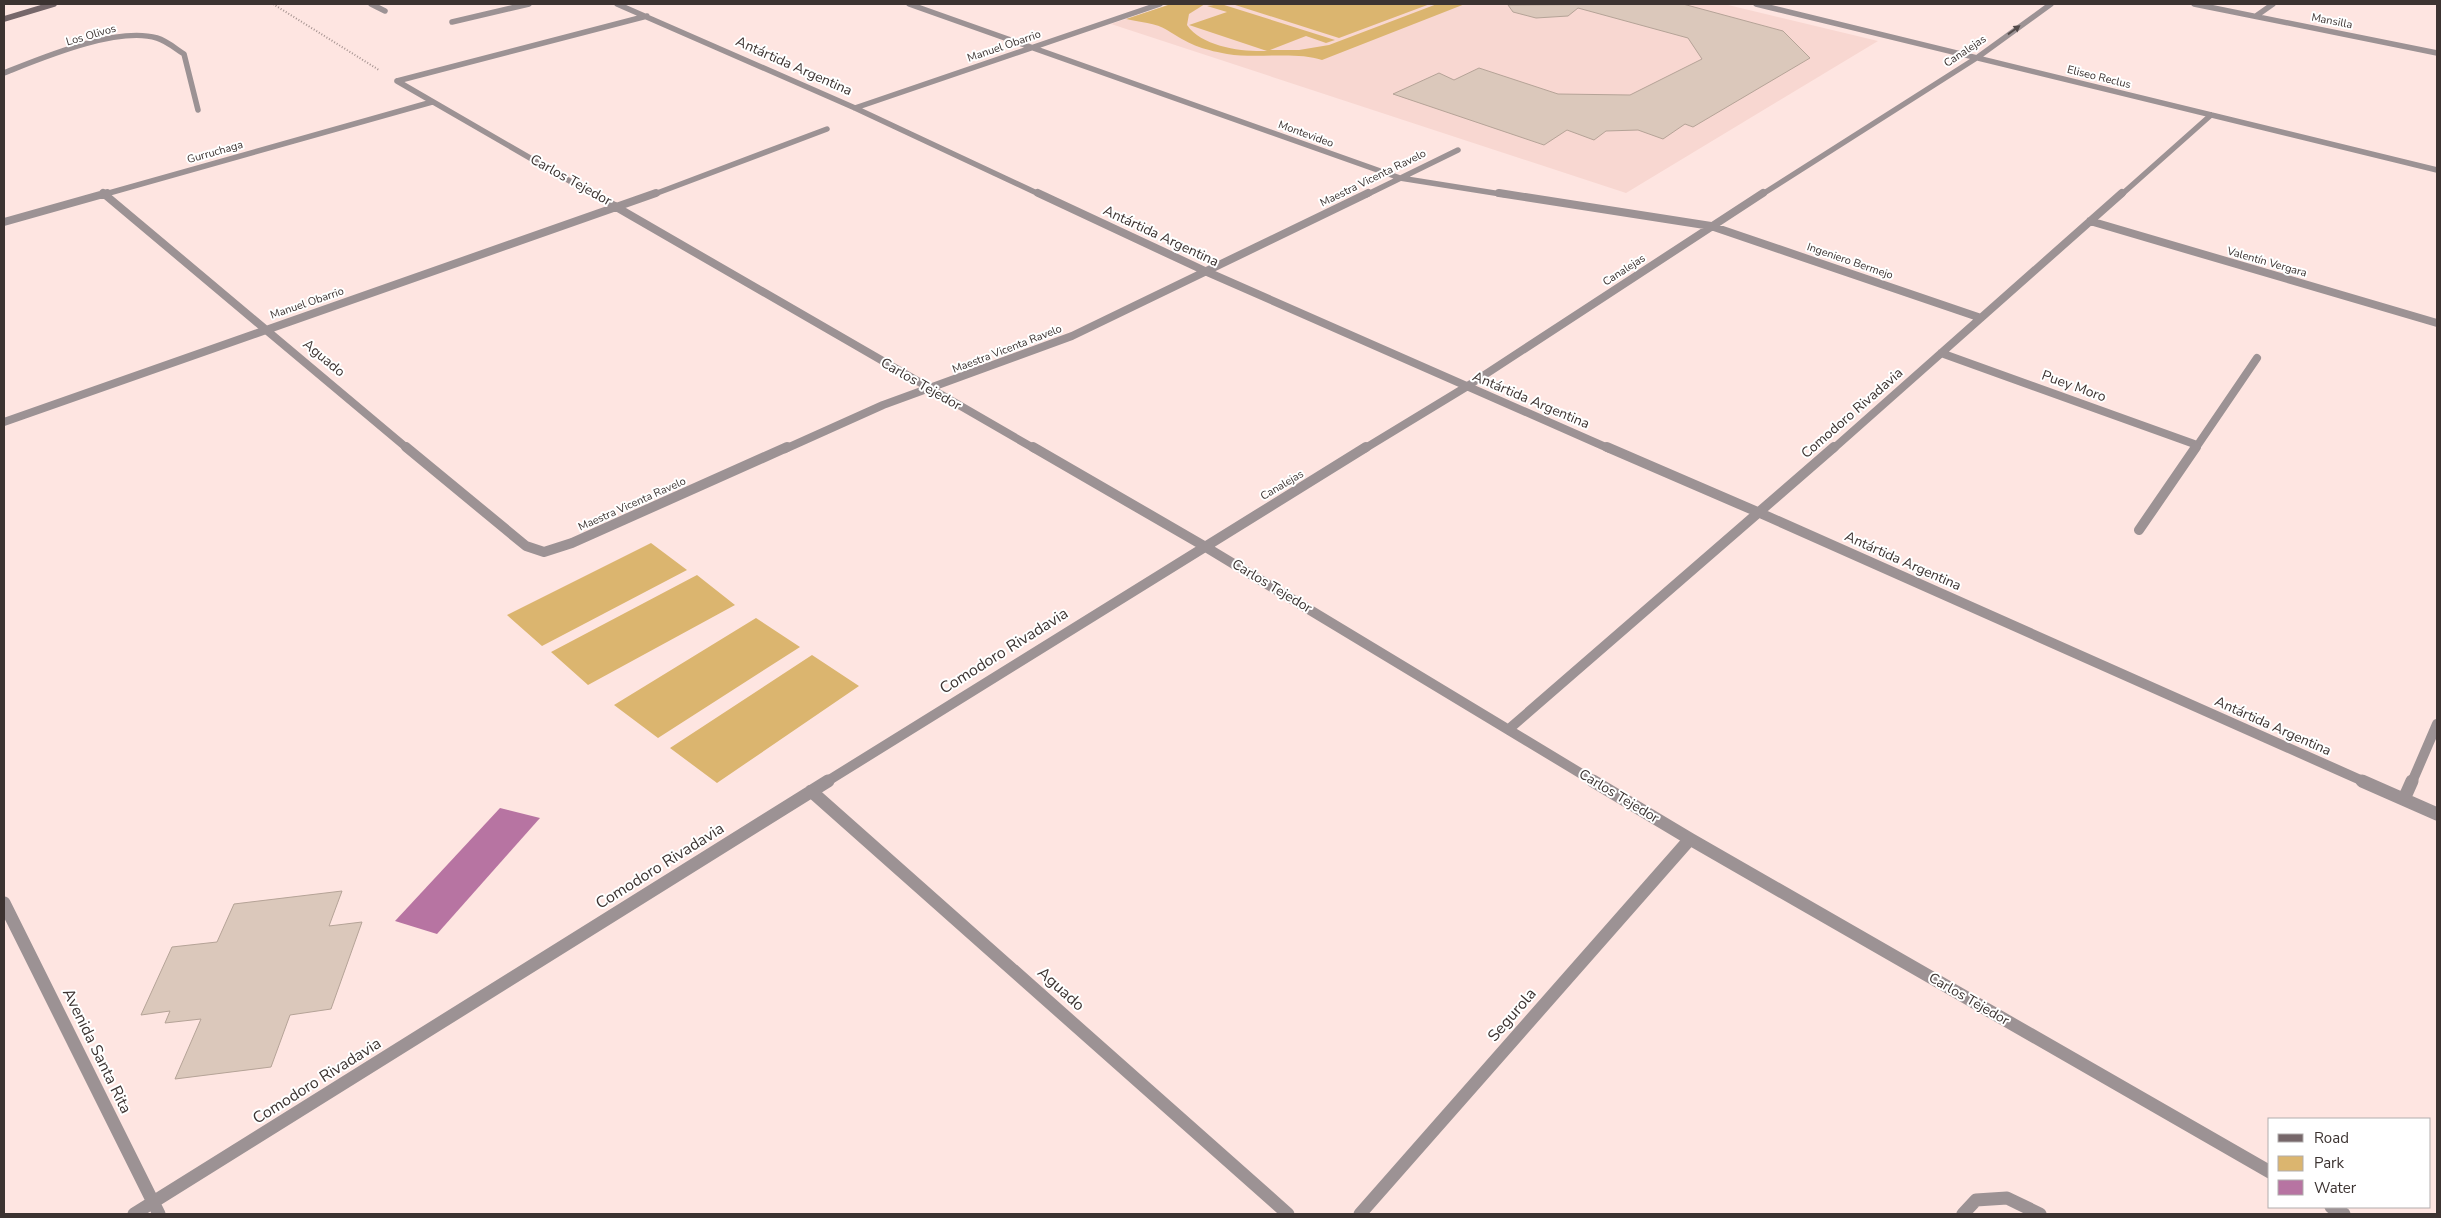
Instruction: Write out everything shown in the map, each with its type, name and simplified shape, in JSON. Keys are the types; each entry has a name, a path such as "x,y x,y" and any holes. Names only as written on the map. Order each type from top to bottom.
{"main road":[{"path":"4,19 54,4"}],"street":[{"path":"370,4 385,11"},
{"path":"452,22 529,4"},
{"name":"Antártida Argentina","path":"618,4 854,108 1205,271 1466,387 1760,513 2437,814"},
{"name":"Montevideo","path":"909,4 1400,178 1711,226"},
{"name":"Manuel Obarrio","path":"854,108 1160,4"},
{"name":"Eliseo Reclus","path":"1756,4 1770,5 2437,170"},
{"name":"Canalejas","path":"1204,546 1466,387 1711,226 1978,57 2051,4"},
{"name":"Mansilla","path":"2194,4 2437,53"},
{"path":"2256,16 2273,4"},
{"path":"397,81 648,16"},
{"name":"Los Olivos","path":"4,73 103,39 123,36 157,38 184,54 198,110"},
{"name":"Carlos Tejedor","path":"397,81 619,207 929,390 1204,546 1690,839 2268,1171"},
{"name":"Gurruchaga","path":"4,222 432,102"},
{"name":"Comodoro Rivadavia","path":"1509,730 1760,513 2211,115"},
{"name":"Manuel Obarrio","path":"4,422 619,207 827,129"},
{"name":"Maestra Vicenta Ravelo","path":"526,546 544,552 572,543 854,417 1072,336 1458,150"},
{"name":"Aguado","path":"103,193 264,330 526,546"},
{"name":"Valentín Vergara","path":"2090,221 2437,323"},
{"name":"Ingeniero Bermejo","path":"1711,226 1981,318"},
{"name":"Puey Moro","path":"1941,353 2197,445"},
{"path":"2139,530 2257,358"},
{"name":"Comodoro Rivadavia","path":"134,1214 156,1208 811,791 1204,546"},
{"path":"2404,799 2437,724"},
{"name":"Aguado","path":"811,791 1288,1214"},
{"name":"Segurola","path":"1360,1214 1690,839"},
{"name":"Avenida Santa Rita","path":"4,904 156,1208"},
{"path":"1963,1214 1976,1200 2008,1198 2040,1214"},
{"path":"2333,1208 2344,1214"}],"path":[{"path":"273,4 397,81"}],"shaded area":[{"path":"1171,4 1724,4 1878,41 1626,193 1111,24"}],"green space":[{"path":"1171,4 1205,4 1189,14 1187,25 1202,38 1224,47 1267,51 1189,25 1227,12 1207,6 1221,4 1335,40 1326,43 1306,36 1270,50 1299,50 1329,45 1437,4 1465,4 1322,60 1288,55 1251,56 1227,54 1202,48 1158,26 1126,19"},
{"path":"1232,4 1430,4 1339,38"},
{"path":"651,543 687,570 542,646 507,615"},
{"path":"697,575 735,605 588,685 551,652"},
{"path":"756,618 800,647 658,738 614,705"},
{"path":"812,655 859,686 717,783 670,748"}],"water":[{"path":"500,808 540,818 437,934 395,921"}],"building":[{"path":"1683,4 1783,31 1810,58 1693,127 1685,124 1663,139 1638,130 1606,131 1594,140 1567,130 1544,145 1393,94 1439,73 1454,80 1479,68 1558,94 1630,95 1702,59 1688,38 1578,8 1568,16 1536,18 1513,12 1508,5"},
{"path":"342,891 329,926 362,922 331,1009 290,1015 271,1067 175,1079 201,1019 165,1023 170,1011 141,1015 172,947 217,942 234,904"}]}
